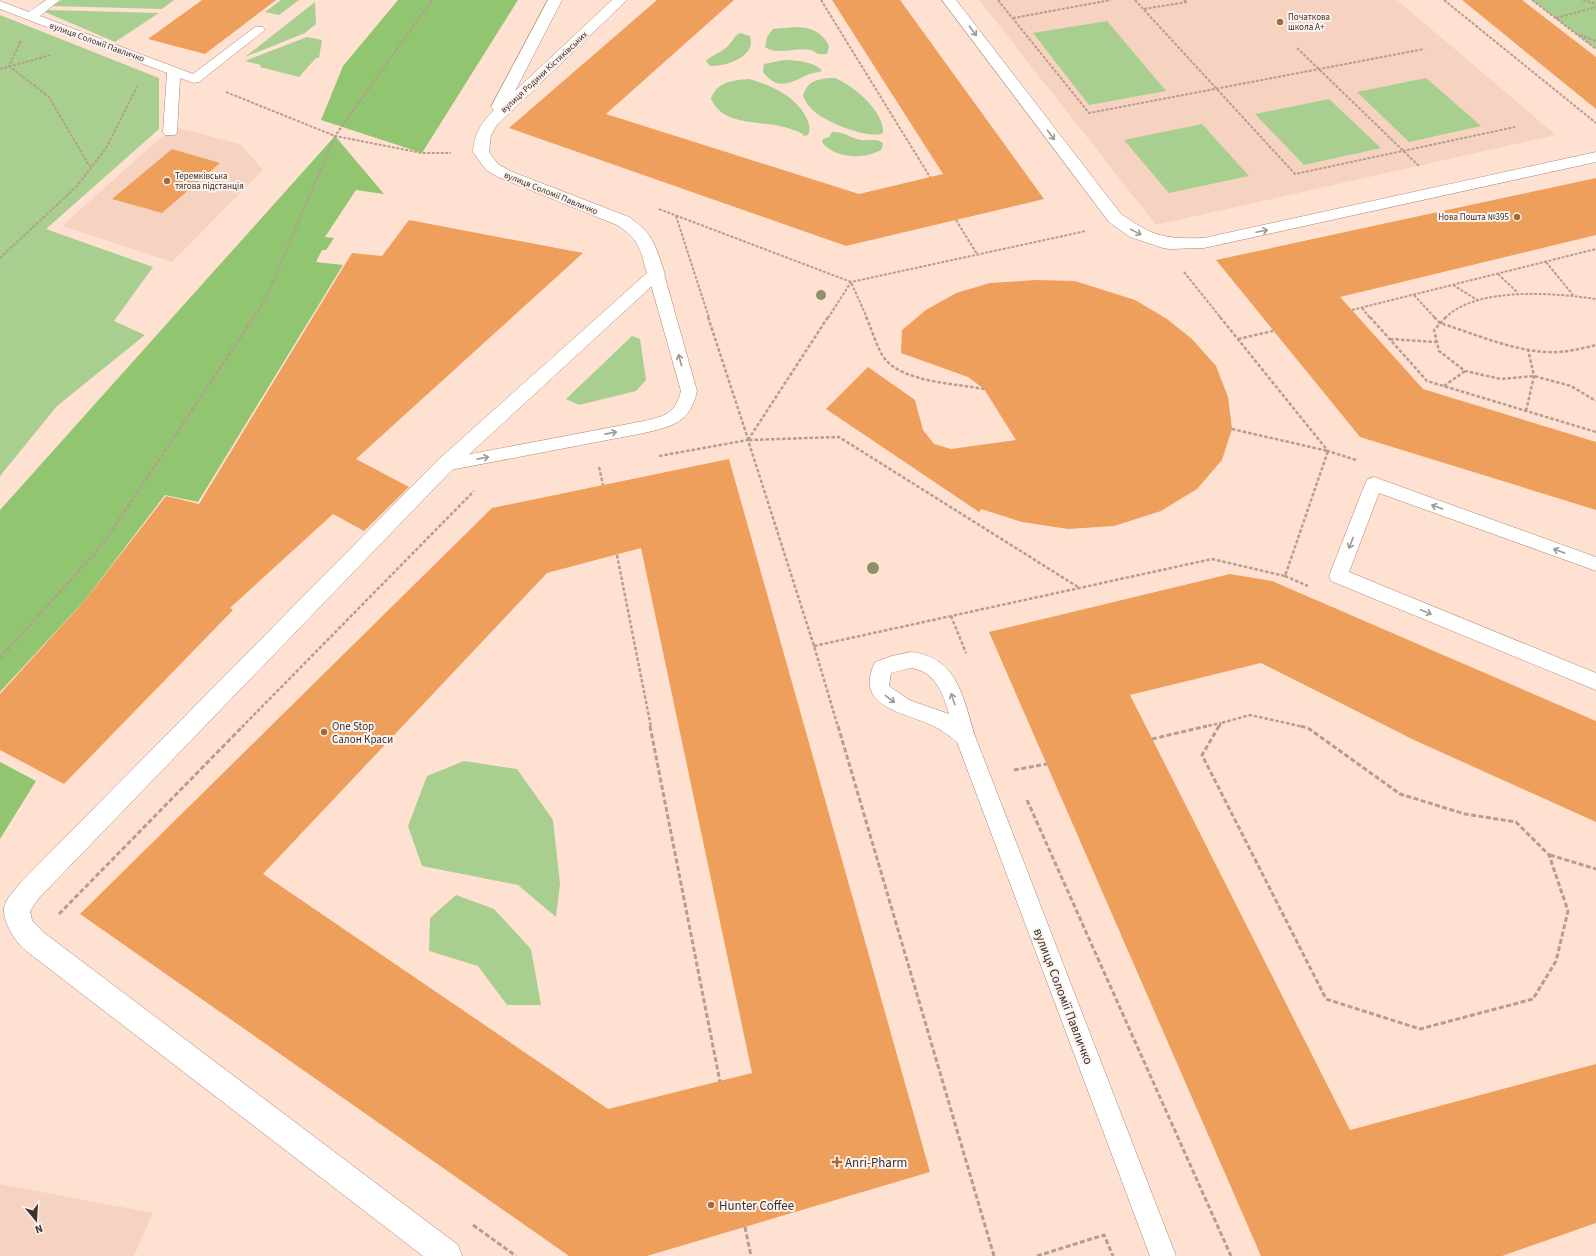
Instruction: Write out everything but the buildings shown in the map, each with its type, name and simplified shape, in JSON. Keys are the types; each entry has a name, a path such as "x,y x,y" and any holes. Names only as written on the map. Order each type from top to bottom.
{"street":[{"path":"491,122 555,0"},
{"name":"вулиця Родини Кістяківських","path":"481,152 483,135 491,122 620,0"},
{"path":"949,0 1115,218 1136,233 1169,244 1204,243 1596,157"},
{"name":"вулиця Соломії Павличко","path":"481,152 492,167 504,174 623,221 635,229 644,238 656,274"},
{"path":"448,1256 46,950 29,936 19,923 17,908 30,890 445,465 656,274"}],"lane":[{"path":"30,16 54,0"},
{"name":"вулиця Соломії Павличко","path":"0,5 194,79"},
{"path":"194,79 259,30"},
{"path":"170,132 174,71"},
{"path":"445,465 644,427 664,422 680,415 686,405 689,391 656,274"},
{"path":"1596,564 1374,484 1338,576 1596,682"},
{"name":"вулиця Соломії Павличко","path":"965,736 944,722 902,708 887,698 879,688 882,668 896,660 917,659 935,669 949,686 965,736 1163,1256"}],"path":[{"path":"0,658 103,544 265,300 335,136 432,0"},
{"path":"821,0 930,177"},
{"path":"998,0 1089,113 1424,49"},
{"path":"1012,18 1111,0"},
{"path":"1135,0 1295,174 1515,127"},
{"path":"1144,9 1186,2 1184,0"},
{"path":"1444,0 1596,123"},
{"path":"1532,0 1596,49"},
{"path":"1583,0 1596,4"},
{"path":"1556,18 1596,7"},
{"path":"1576,34 1596,41"},
{"path":"1297,48 1444,190"},
{"path":"0,258 77,186 106,148 150,61"},
{"path":"9,66 49,96 90,168"},
{"path":"194,79 335,136 422,153 481,152"},
{"path":"654,208 851,282 1088,230"},
{"path":"676,216 814,646 994,1256"},
{"path":"956,220 977,254"},
{"path":"1352,310 1596,249"},
{"path":"1546,262 1573,295"},
{"path":"1181,269 1328,451"},
{"path":"1498,274 1518,292"},
{"path":"851,282 885,359 902,372 926,379 984,389"},
{"path":"748,440 851,282"},
{"path":"1453,285 1479,301"},
{"path":"1596,299 1573,295 1518,292 1479,301 1450,313 1434,330 1439,351 1465,371 1500,379 1534,376 1571,386 1596,401"},
{"path":"1414,295 1440,323 1517,348 1548,352 1575,350 1596,345"},
{"path":"1362,308 1427,381 1596,432"},
{"path":"1238,339 1273,330"},
{"path":"1390,339 1436,342"},
{"path":"1526,411 1534,376 1528,349"},
{"path":"1444,386 1465,371"},
{"path":"1232,429 1328,451 1358,461"},
{"path":"654,457 748,440 839,437 1078,588"},
{"path":"814,646 1212,559 1285,576 1328,451"},
{"path":"591,468 607,465"},
{"path":"599,467 603,485"},
{"path":"58,916 476,489"},
{"path":"618,554 720,1082"},
{"path":"951,616 969,660"},
{"path":"1152,739 1250,715 1308,728 1400,794 1465,814 1516,822 1550,855 1596,869"},
{"path":"1222,723 1202,755 1326,999 1420,1029 1533,999 1556,961 1568,911 1550,855"},
{"path":"1011,763 1017,778"},
{"path":"1014,770 1047,764"},
{"path":"1024,792 1231,1256"},
{"path":"745,1227 751,1256"},
{"path":"1037,1256 1104,1235 1113,1256"}],"shaded area":[{"path":"979,0 1397,0 1556,135 1156,225"},
{"path":"179,128 240,144 263,170 172,262 62,226 160,138"},
{"path":"0,1184 153,1213 134,1256 0,1256"}],"green space":[{"path":"62,0 174,0 162,9 52,6"},
{"path":"281,0 299,0 279,15 265,12"},
{"path":"398,0 518,0 422,153 321,120 343,66"},
{"path":"1532,0 1596,0 1596,49"},
{"path":"315,2 316,24 305,33 245,57"},
{"path":"47,10 159,13 115,42 45,12"},
{"path":"0,15 159,78 159,129 46,229 153,267 114,321 145,335 57,406 0,476"},
{"path":"1107,21 1166,91 1089,105 1033,33"},
{"path":"795,27 811,29 820,34 829,46 827,54 818,54 806,49 778,51 765,47 767,37 773,29"},
{"path":"740,33 750,36 751,43 749,50 745,55 732,62 717,66 710,66 706,61 727,47"},
{"path":"307,37 322,40 319,58 316,58 299,77 260,67 261,65 245,61"},
{"path":"784,60 799,61 815,65 822,71 812,73 786,84 775,82 763,72 764,64"},
{"path":"835,78 859,93 873,108 879,117 883,133 877,135 868,134 848,129 821,117 810,107 803,96 808,86 819,79"},
{"path":"1426,78 1481,126 1409,142 1357,92"},
{"path":"749,79 782,92 796,103 808,122 808,135 804,136 798,132 781,126 746,122 726,115 717,108 711,99 713,93 721,85 731,81"},
{"path":"1329,99 1381,148 1304,165 1255,114"},
{"path":"1202,124 1249,176 1169,193 1124,140"},
{"path":"832,132 861,140 881,141 883,143 882,149 876,153 868,155 842,155 827,148 822,142 823,139 829,137"},
{"path":"335,136 384,194 356,190 325,237 334,238 326,250 322,250 316,262 343,265 198,502 165,495 85,600 0,692 0,510"},
{"path":"632,336 640,339 646,380 636,391 579,405 566,399"},
{"path":"464,761 517,769 553,820 560,884 556,917 518,885 422,866 408,826 427,776"},
{"path":"0,762 36,781 0,839"},
{"path":"456,895 494,909 531,949 541,1005 507,1005 478,966 429,951 430,918"}],"place":[{"name":"Початкова школа А+","path":"1280,22"},
{"name":"Теремківська тягова підстанція","path":"167,181"},
{"name":"Нова Пошта №395","path":"1517,217"},
{"name":"One Stop Салон Краси","path":"324,732"},
{"name":"Anri-Pharm","path":"837,1162"},
{"name":"Hunter Coffee","path":"711,1205"}]}
